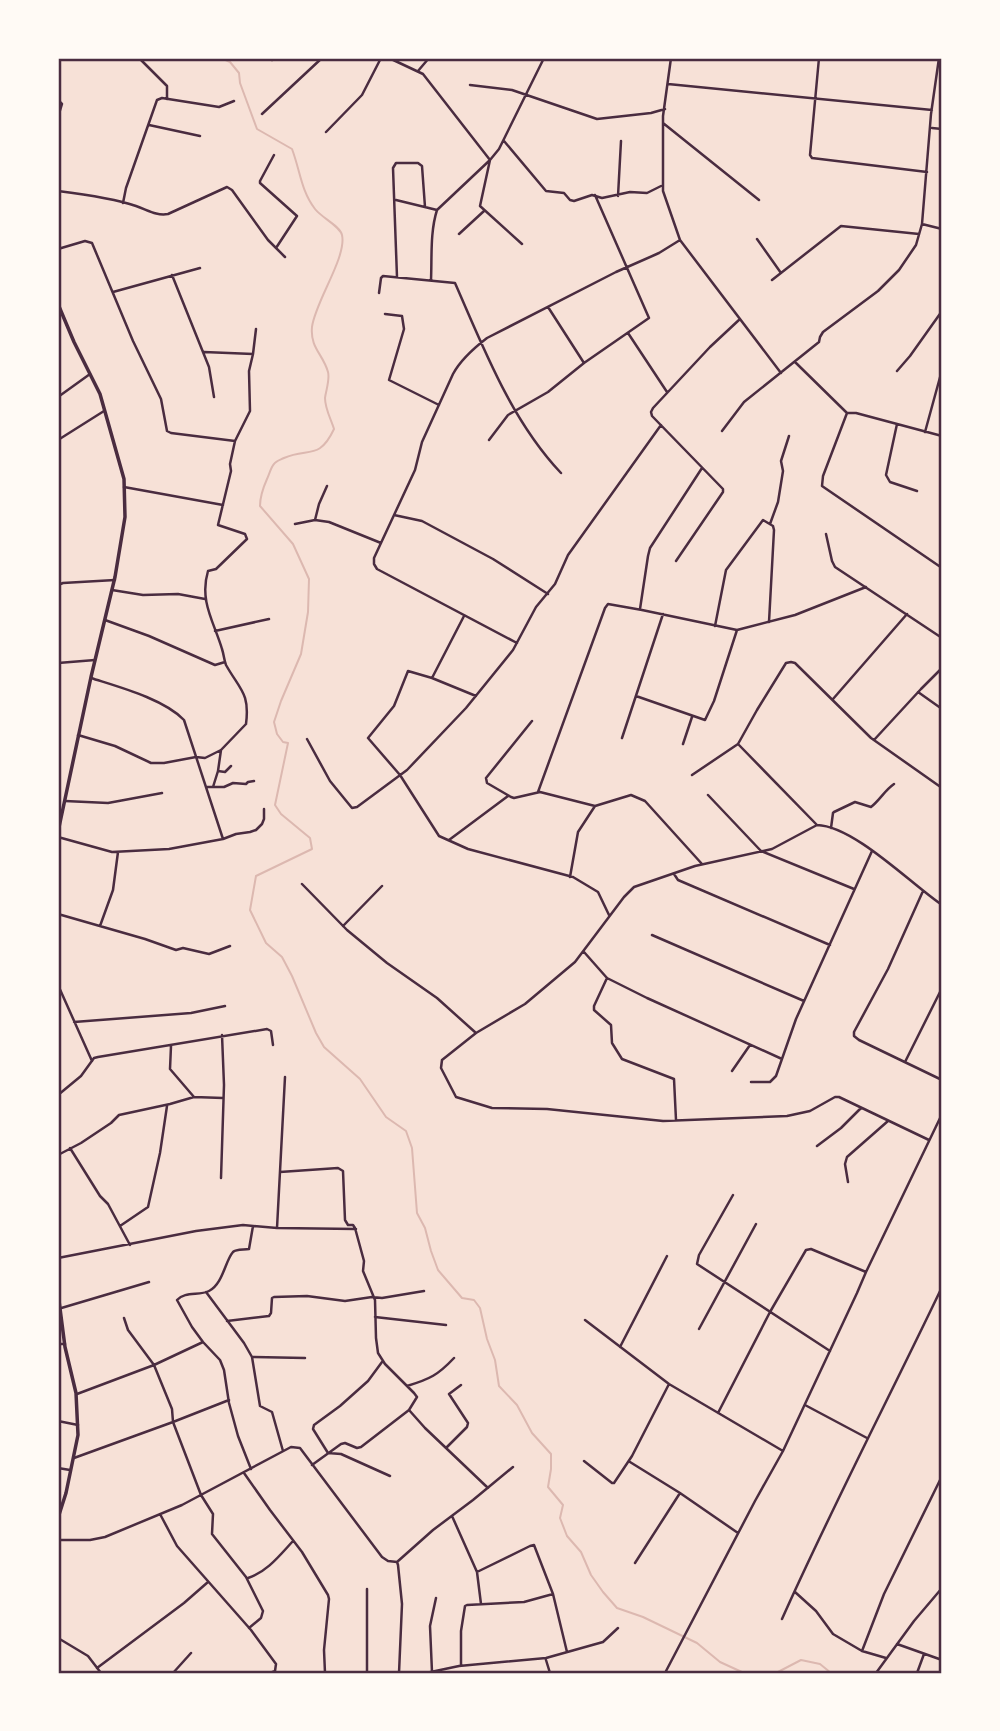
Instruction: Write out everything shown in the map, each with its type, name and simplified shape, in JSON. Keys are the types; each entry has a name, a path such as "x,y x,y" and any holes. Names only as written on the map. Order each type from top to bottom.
{"street":[{"path":"139,58 167,86 167,99"},
{"path":"262,114 322,58"},
{"path":"326,132 366,90 381,58"},
{"path":"389,58 423,74 490,160"},
{"path":"418,71 429,58"},
{"path":"431,281 437,210 490,160 504,141 544,58"},
{"path":"671,58 663,123 662,186 680,240 781,373"},
{"path":"819,58 810,155 812,159 927,173"},
{"path":"722,431 744,402 819,341 829,327 878,291 916,245 922,223 939,58"},
{"path":"668,84 932,110"},
{"path":"470,85 512,90 597,120 665,109"},
{"path":"123,203 159,98 219,107 234,101"},
{"path":"58,100 62,104 58,117"},
{"path":"663,123 759,200"},
{"path":"149,125 200,136"},
{"path":"930,127 942,129"},
{"path":"504,141 546,191 564,193 573,201 595,195 602,198 630,192 647,193 662,186"},
{"path":"618,195 621,141"},
{"path":"274,155 260,181 297,216 276,248"},
{"path":"490,160 480,205 522,244"},
{"path":"397,277 394,164 418,163 422,166 425,207"},
{"path":"58,191 135,205 155,214 169,214 227,187 232,190 268,240 285,257"},
{"path":"489,440 508,415 548,392 649,316 595,195"},
{"path":"395,200 437,210"},
{"path":"459,234 484,211"},
{"path":"922,223 942,229"},
{"path":"772,280 841,226 919,234"},
{"path":"757,239 781,273"},
{"path":"517,643 377,569 374,558 415,470 422,442 456,368 471,351 487,338 680,240"},
{"path":"58,249 85,241 92,243 133,341 161,399 167,431 235,441"},
{"path":"113,292 200,268"},
{"path":"172,275 209,367 214,397"},
{"path":"379,293 382,277 455,284 514,412 561,473"},
{"path":"58,304 100,394 120,462 125,517 115,580 91,677 58,834 118,852 169,849 256,830 264,819 264,808"},
{"path":"548,307 584,363"},
{"path":"897,370 942,311"},
{"path":"385,314 402,316 404,329 389,380 439,405"},
{"path":"676,561 723,492 651,412 710,346 740,319"},
{"path":"78,735 115,746 151,763 202,759 221,750 246,724 244,691 225,662 205,600 208,571 216,569 247,539 245,534 218,525 235,441 250,411 248,372 256,329"},
{"path":"628,334 668,393"},
{"path":"203,352 253,354"},
{"path":"794,362 847,414"},
{"path":"925,432 942,370"},
{"path":"58,397 90,374"},
{"path":"58,440 104,411"},
{"path":"847,414 856,413 942,436"},
{"path":"847,414 822,476 822,486 942,568"},
{"path":"897,424 886,475 890,482 917,491"},
{"path":"307,739 330,781 352,807 357,807 407,770 476,696 513,650 536,607 555,584 568,555 661,425"},
{"path":"770,524 778,502 783,471 781,461 789,436"},
{"path":"640,609 650,548 702,467"},
{"path":"316,520 327,486"},
{"path":"124,487 223,505"},
{"path":"394,515 422,521 493,559 548,594"},
{"path":"295,524 316,520 329,522 381,543"},
{"path":"715,626 726,570 761,520 770,524 774,530 769,622"},
{"path":"826,534 833,564 942,639"},
{"path":"58,585 115,580"},
{"path":"538,792 608,604 737,630 794,615 866,587"},
{"path":"112,590 142,595 178,594 205,600"},
{"path":"622,738 663,614"},
{"path":"832,700 906,614"},
{"path":"432,678 464,615"},
{"path":"215,631 269,619"},
{"path":"105,620 215,665 225,662"},
{"path":"636,696 703,720 714,701 737,630"},
{"path":"58,663 95,660"},
{"path":"692,775 738,744 786,663 791,662 874,740 942,788"},
{"path":"874,740 942,668"},
{"path":"476,696 408,671 394,706 368,736 400,775 439,836 468,849 570,877 595,888 609,916"},
{"path":"91,677 141,695 176,712 184,720 223,839"},
{"path":"918,692 942,709"},
{"path":"683,744 692,716"},
{"path":"531,721 486,778 487,783 514,798 544,792 595,806 631,794 645,801 702,864"},
{"path":"738,744 817,825 845,833 942,905"},
{"path":"213,787 221,750"},
{"path":"218,771 225,772 231,765"},
{"path":"206,787 224,788 233,783 246,785 254,781"},
{"path":"831,828 832,813 855,802 871,807 886,789 894,784"},
{"path":"65,800 108,803 162,793"},
{"path":"708,795 761,851 854,889"},
{"path":"448,841 508,796"},
{"path":"570,877 578,832 595,806"},
{"path":"817,825 772,849 702,864 634,887 575,962 525,1004 476,1033 442,1060 441,1068 460,1099 492,1108 547,1109 663,1121 787,1116 810,1111 839,1097 929,1140"},
{"path":"751,1082 774,1080 796,1019 872,851"},
{"path":"100,926 113,890 118,852"},
{"path":"673,873 678,880 830,945"},
{"path":"302,884 343,926 387,962 438,998 476,1033"},
{"path":"343,926 382,886"},
{"path":"923,890 888,969 854,1032 859,1040 942,1080"},
{"path":"58,914 176,950 183,948 209,954 230,946"},
{"path":"652,936 804,1001"},
{"path":"583,951 607,978 782,1059"},
{"path":"607,978 594,1010 611,1025 612,1043 622,1059 674,1079 676,1120"},
{"path":"58,985 92,1061"},
{"path":"905,1062 942,988"},
{"path":"74,1022 191,1013 225,1006"},
{"path":"58,1095 98,1057 269,1029 273,1045"},
{"path":"221,1178 222,1035"},
{"path":"732,1071 750,1045"},
{"path":"171,1046 170,1069 194,1097"},
{"path":"277,1228 285,1077"},
{"path":"58,1155 111,1123 119,1115 194,1097 223,1098"},
{"path":"120,1226 148,1207 167,1104"},
{"path":"817,1146 861,1108"},
{"path":"665,1673 783,1451 942,1114"},
{"path":"848,1182 845,1164 847,1157 888,1121"},
{"path":"70,1148 108,1205 130,1245"},
{"path":"280,1172 343,1171 345,1220 356,1230 364,1261 363,1271 376,1306 378,1353 417,1397 409,1410 361,1447 345,1443 312,1465"},
{"path":"733,1195 699,1255 697,1264 830,1351"},
{"path":"699,1329 756,1224"},
{"path":"58,1258 196,1231 243,1226 356,1230"},
{"path":"251,1469 238,1436 220,1360 192,1327 177,1300 181,1296 206,1292 213,1288 233,1252 249,1249 253,1226"},
{"path":"718,1413 770,1312 808,1249 866,1272"},
{"path":"620,1347 667,1256"},
{"path":"59,1308 149,1282"},
{"path":"782,1619 942,1287"},
{"path":"206,1292 252,1357 260,1406 272,1412 284,1451"},
{"path":"227,1321 269,1316 274,1297 307,1296 345,1301 424,1292"},
{"path":"58,1293 76,1395 78,1425 66,1493 58,1518"},
{"path":"375,1317 446,1325"},
{"path":"124,1318 127,1328 154,1365 172,1409 173,1422 201,1495 213,1514 212,1534 247,1579 263,1611 261,1618 249,1628"},
{"path":"585,1320 669,1384 783,1451"},
{"path":"76,1395 154,1365 204,1342"},
{"path":"58,1344 65,1344"},
{"path":"252,1357 305,1358"},
{"path":"407,1386 430,1379 454,1358"},
{"path":"328,1453 313,1429 314,1425 368,1381 383,1361"},
{"path":"584,1461 612,1483 615,1481 629,1461 669,1384"},
{"path":"446,1448 468,1425 449,1394 461,1385"},
{"path":"73,1458 229,1400"},
{"path":"805,1405 867,1438"},
{"path":"409,1410 488,1488"},
{"path":"58,1421 78,1425"},
{"path":"58,1540 105,1537 201,1495 291,1447 300,1448 382,1557 397,1562 513,1467"},
{"path":"328,1453 341,1454 390,1476"},
{"path":"629,1461 738,1534"},
{"path":"58,1468 70,1470"},
{"path":"244,1473 303,1552 329,1599 324,1650 325,1673"},
{"path":"862,1651 884,1594 942,1476"},
{"path":"635,1563 680,1493"},
{"path":"160,1514 177,1546 249,1628 276,1664 275,1671 271,1673"},
{"path":"452,1516 477,1572 481,1604"},
{"path":"247,1579 266,1569 293,1541"},
{"path":"477,1572 534,1545 553,1594 567,1652"},
{"path":"397,1562 402,1604 399,1673"},
{"path":"97,1668 208,1582"},
{"path":"876,1673 942,1588"},
{"path":"367,1589 367,1673"},
{"path":"794,1591 816,1611 830,1632 862,1651 886,1658"},
{"path":"937,1593 942,1596"},
{"path":"461,1665 461,1631 464,1608 467,1605 524,1602 553,1594"},
{"path":"432,1672 430,1626 436,1598"},
{"path":"426,1673 461,1665 546,1658 603,1642 618,1628"},
{"path":"58,1638 88,1656 101,1673"},
{"path":"897,1644 942,1660"},
{"path":"173,1673 191,1653"},
{"path":"916,1673 924,1654"},
{"path":"546,1658 550,1673"},
{"path":"448,1668 449,1673"}],"waterway":[{"path":"212,58 230,62 239,73 240,83 257,129 292,149 310,202 342,235 340,255 312,327 315,346 328,372 325,402 334,429 329,439 318,449 292,455 275,463 260,502 260,506 293,544 309,579 308,612 301,654 274,722 277,734 283,742 288,743 275,805 281,814 310,838 312,849 256,876 250,910 266,943 282,957 324,1047 360,1079 386,1117 406,1131 412,1148 417,1213 425,1228 438,1270 462,1298 474,1300 480,1308 495,1360 499,1386 517,1405 532,1433 551,1454 548,1487 563,1505 560,1518 567,1536 581,1552 591,1575 617,1608 643,1617 697,1643 720,1662 744,1673"},
{"path":"776,1673 801,1660 820,1664 831,1673"}]}
